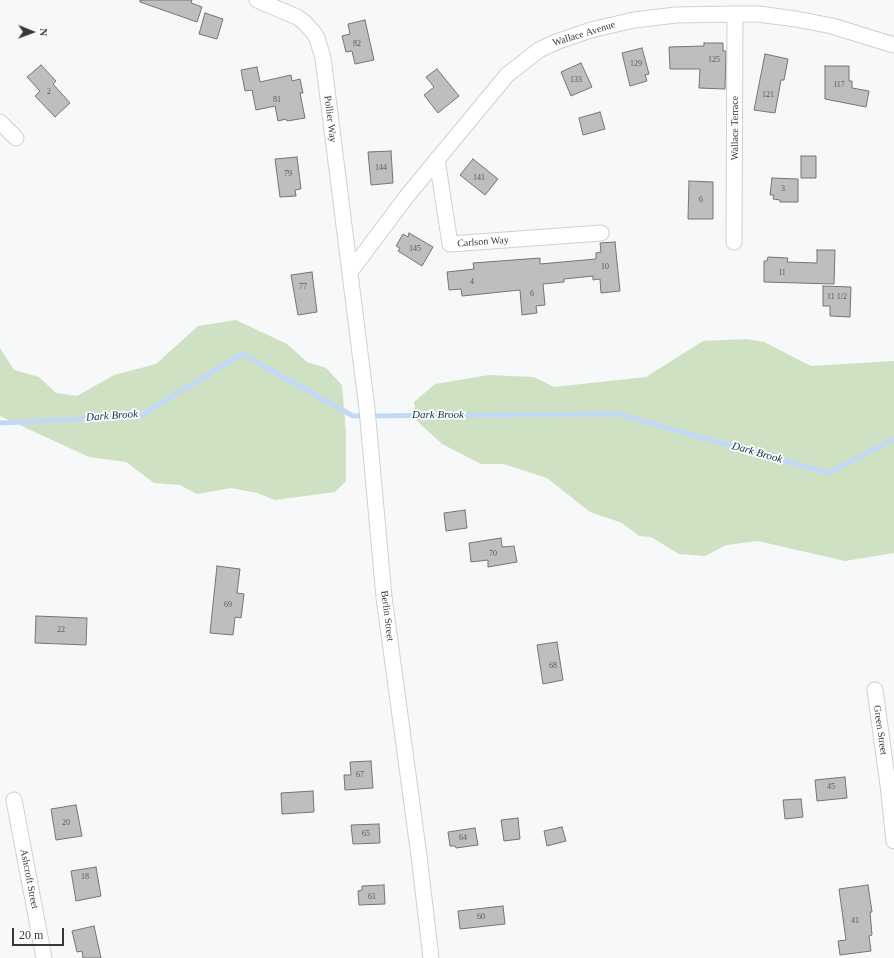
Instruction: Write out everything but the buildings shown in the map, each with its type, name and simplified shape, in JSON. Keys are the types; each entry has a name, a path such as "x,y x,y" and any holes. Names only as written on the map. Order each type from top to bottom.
{"street":[{"name":"Pollier Way","path":"257,0 293,15 304,22 313,32 320,44 350,272"},
{"name":"Wallace Terrace","path":"734,242 735,14"},
{"name":"Wallace Avenue","path":"350,272 407,196 508,75 539,50 573,35 634,20 676,15 758,14 796,18 832,26 894,45"},
{"path":"0,122 16,138"},
{"name":"Carlson Way","path":"437,160 450,244 601,233"},
{"name":"Berlin Street","path":"350,272 367,415 384,597 419,856 431,958"},
{"name":"Green Street","path":"875,690 894,841"},
{"name":"Ashcroft Street","path":"14,800 44,958"}],"green space":[{"path":"236,320 287,344 307,362 326,368 342,385 346,432 346,481 335,492 275,500 257,493 231,488 197,494 180,485 154,483 126,462 89,457 0,416 0,348 14,370 39,377 56,393 77,396 114,375 156,364 198,326"},
{"path":"747,339 764,342 811,366 894,361 894,553 845,561 758,541 726,545 705,556 679,554 651,537 639,536 622,523 590,512 547,478 503,464 481,464 442,444 417,421 414,402 435,384 489,375 534,377 554,387 646,377 703,341"}],"waterway":[{"name":"Dark Brook","path":"0,423 140,416 242,354 353,416 618,414 828,473 894,439"}]}
